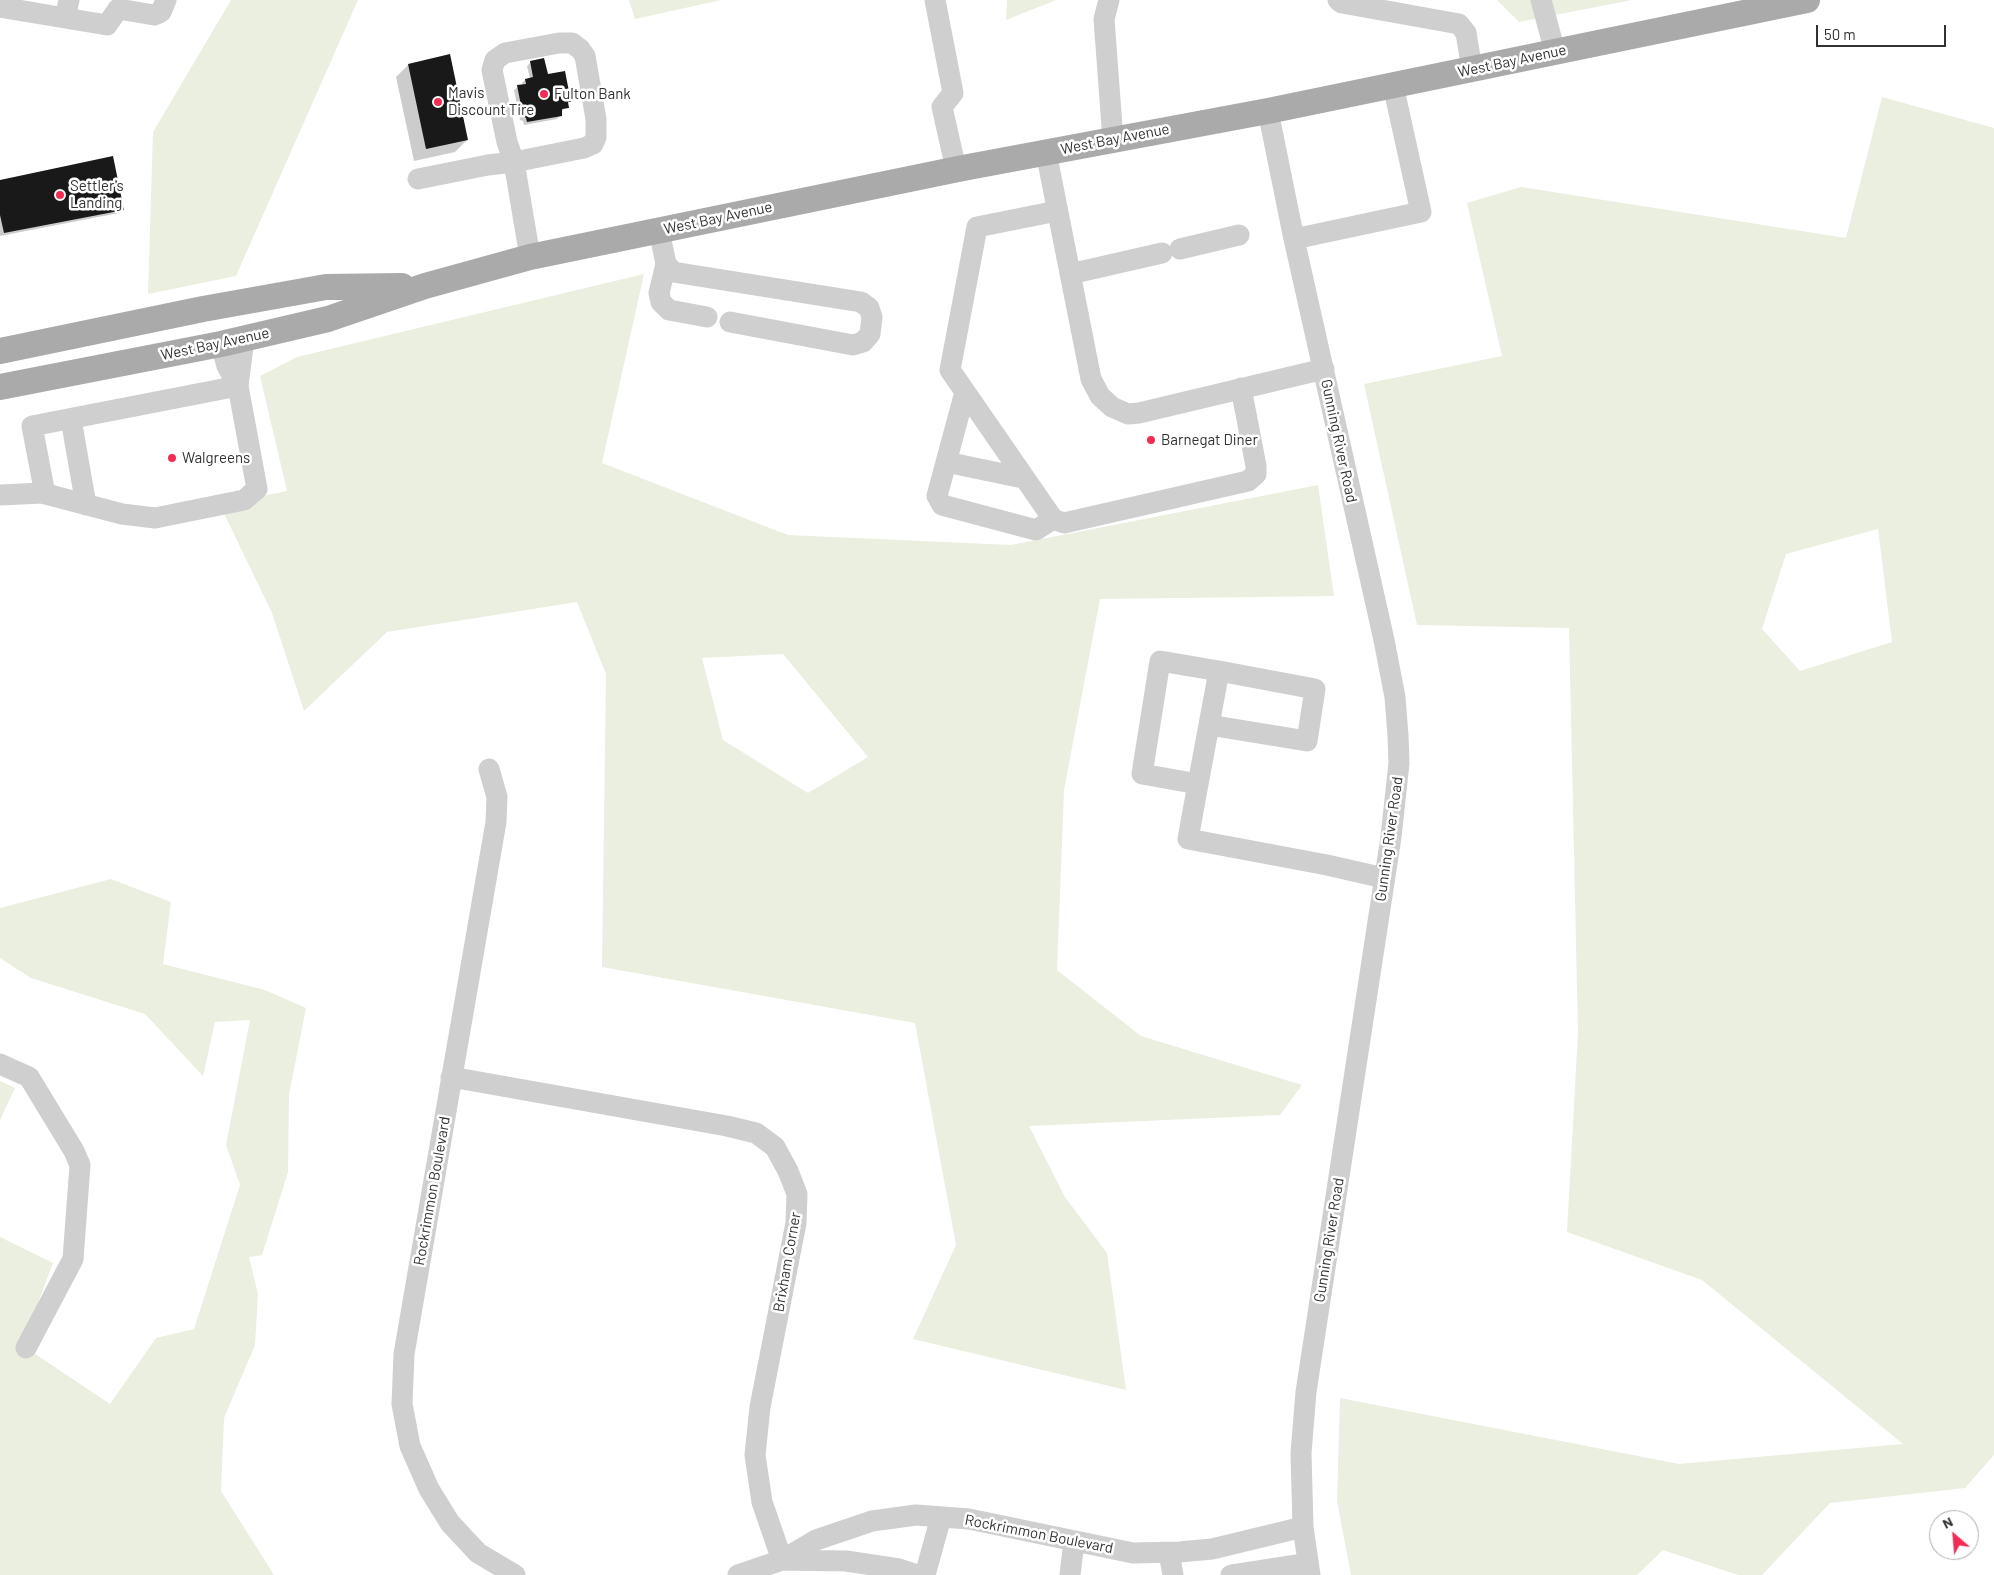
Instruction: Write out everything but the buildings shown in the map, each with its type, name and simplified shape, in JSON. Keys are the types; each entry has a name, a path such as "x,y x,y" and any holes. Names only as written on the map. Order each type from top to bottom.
{"main road":[{"name":"West Bay Avenue","path":"0,387 232,341 328,319 425,286 530,257 956,169 1268,111 1807,0"},
{"name":"West Bay Avenue","path":"0,351 202,309 326,287 425,286"},
{"path":"232,341 231,325 242,316 288,294"}],"street":[{"path":"0,7 67,9 107,25 118,8 154,15 161,12 166,0"},
{"path":"935,0 953,93 942,107 956,169"},
{"path":"1109,0 1104,19 1113,140"},
{"path":"1338,0 1342,3 1459,24 1466,33 1472,69"},
{"path":"1542,0 1555,52"},
{"path":"418,179 488,165 514,162 584,148 593,144 596,137 596,119 584,56 580,49 572,43 559,43 506,53 495,60 492,70 507,142 514,162 530,257"},
{"path":"1294,239 1421,212 1393,85"},
{"name":"Gunning River Road","path":"1268,111 1294,239 1384,640 1395,697 1399,763 1391,837 1306,1392 1301,1454 1302,1527 1309,1569"},
{"path":"1046,152 1091,380 1100,396 1112,407 1128,414 1139,413 1324,369"},
{"path":"1057,211 977,228 950,370 1052,519 1064,523 1248,481 1256,474 1256,466 1241,388"},
{"path":"659,230 666,264 659,293 662,302 669,310 707,317"},
{"path":"1070,274 1239,235"},
{"path":"666,264 673,272 682,274 861,302 869,308 872,317 870,334 863,342 853,345 730,322"},
{"path":"0,495 46,494 122,514 155,518 244,500 257,489 238,386 226,366 232,341"},
{"path":"46,494 32,426 238,386"},
{"path":"965,392 937,496 942,506 1036,530 1052,519"},
{"path":"71,419 86,504"},
{"path":"946,462 1018,478 1022,475"},
{"path":"1198,784 1142,774 1160,661 1315,689 1306,741 1209,725"},
{"path":"1219,671 1188,838 1384,878"},
{"name":"Rockrimmon Boulevard","path":"489,770 497,797 496,822 404,1354 402,1404 410,1446 429,1489 450,1523 478,1554 515,1575"},
{"path":"0,1064 29,1077 80,1165 73,1259 26,1348"},
{"name":"Brixham Corner","path":"451,1077 727,1126 756,1133 775,1147 788,1171 797,1194 796,1223 760,1407 755,1455 762,1502 782,1560"},
{"name":"Rockrimmon Boulevard","path":"738,1575 782,1560 816,1540 872,1520 916,1515 969,1519 1133,1552 1169,1553 1212,1549 1302,1527"},
{"path":"925,1575 940,1517"},
{"path":"1070,1575 1074,1541"},
{"path":"1169,1553 1173,1575"},
{"name":"Rockrimmon Boulevard","path":"782,1560 846,1561 899,1569 918,1575"},
{"path":"1231,1575 1309,1569"}],"shaded area":[{"path":"231,0 358,0 236,276 148,294 153,132"},
{"path":"629,0 721,0 635,19"},
{"path":"1007,0 1056,0 1006,20"},
{"path":"1497,0 1632,0 1519,22"},
{"path":"1882,97 1994,128 1994,1455 1965,1488 1830,1503 1762,1575 1738,1575 1663,1550 1637,1575 1351,1575 1337,1501 1340,1398 1679,1464 1903,1444 1702,1280 1567,1232 1578,1033 1569,628 1417,625 1364,384 1502,356 1467,203 1521,187 1846,238","holes":["1878,529 1892,642 1800,671 1762,629 1786,554"]},
{"path":"644,274 602,463 788,535 1011,545 1318,485 1334,596 1100,599 1064,790 1057,970 1141,1036 1302,1085 1280,1115 1029,1126 1065,1197 1107,1253 1126,1390 913,1339 956,1245 915,1023 602,967 606,674 577,602 387,632 304,711 272,613 220,505 287,491 260,376 297,357","holes":["783,654 868,757 808,793 723,740 702,658"]},
{"path":"111,879 171,902 163,964 265,990 306,1008 289,1095 288,1172 262,1255 249,1257 258,1294 255,1345 224,1418 221,1491 274,1575 0,1575 0,1237 53,1263 22,1345 110,1404 156,1338 194,1329 240,1185 226,1145 250,1020 215,1022 203,1076 145,1014 31,978 0,958 0,908"},
{"path":"0,1081 15,1088 0,1120"}],"place":[{"name":"Fulton Bank","path":"544,94"},
{"name":"Mavis Discount Tire","path":"438,102"},
{"name":"Settler's Landing","path":"60,195"},
{"name":"Barnegat Diner","path":"1151,440"},
{"name":"Walgreens","path":"172,458"}]}
